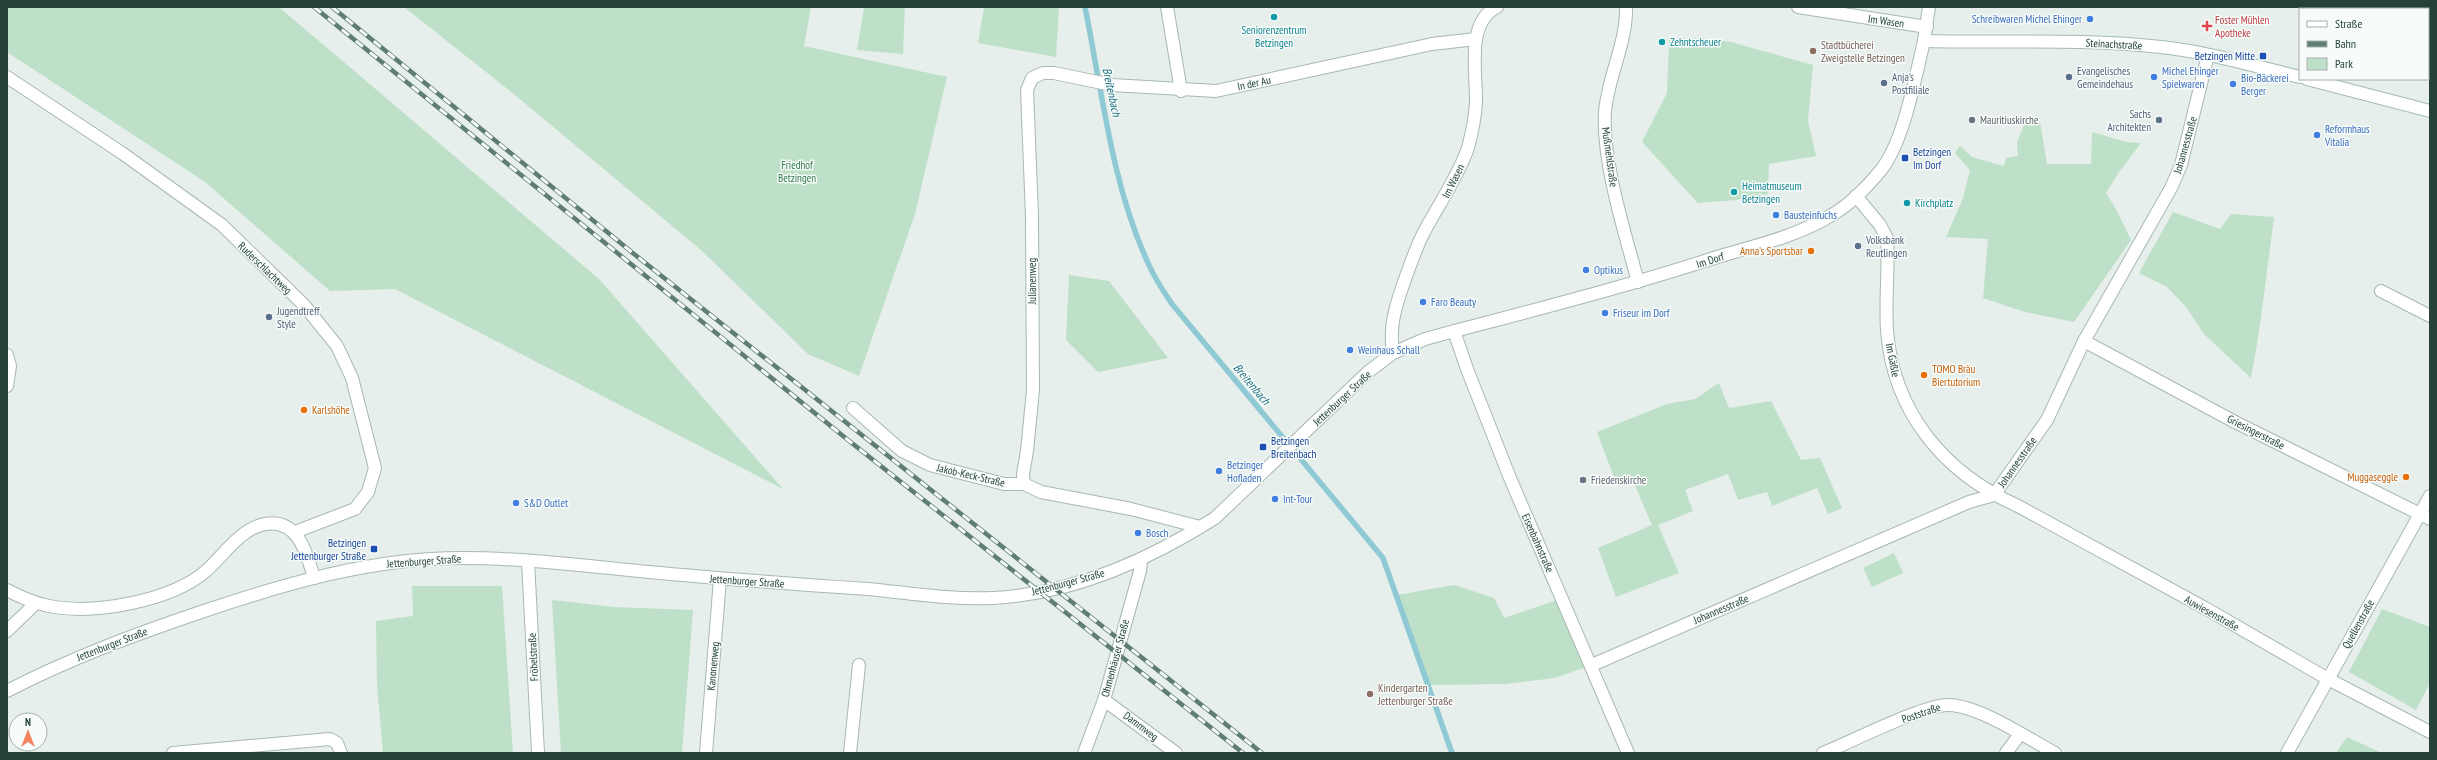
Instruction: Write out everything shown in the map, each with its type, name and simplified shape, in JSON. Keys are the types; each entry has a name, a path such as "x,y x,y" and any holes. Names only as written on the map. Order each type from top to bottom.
{"street":[{"path":"1167,7 1181,91"},
{"name":"Im Wasen","path":"1392,353 1390,331 1400,292 1423,235 1449,191 1471,137 1476,102 1473,59 1476,39 1485,18 1497,7"},
{"name":"Mußmehlstraße","path":"1626,7 1623,36 1607,98 1605,124 1618,204 1638,282"},
{"name":"Im Wasen","path":"1798,7 1927,27"},
{"name":"Im Dorf","path":"1425,338 1638,282 1790,234 1830,216 1856,196 1881,170 1892,152 1905,113 1924,41 1929,7"},
{"name":"In der Au","path":"1032,78 1043,73 1112,85 1181,91 1216,91 1432,44 1476,39"},
{"name":"Steinachstraße","path":"1924,41 2093,42 2160,47 2208,55 2299,77"},
{"name":"Johannesstraße","path":"1592,665 1969,502 1994,495 2047,420 2084,341 2171,188 2181,165 2208,55"},
{"name":"Ruderschlachtweg","path":"7,77 122,153 222,225 304,305 337,346 352,378 375,468 368,492 355,509 294,532"},
{"name":"Julianenweg","path":"1024,484 1023,474 1027,451 1033,390 1032,216 1027,90 1032,78"},
{"path":"2311,80 2430,111"},
{"name":"Im Gäßle","path":"1856,196 1880,225 1887,238 1887,329 1890,353 1900,394 1920,426 1942,454 1978,485 1994,495"},
{"path":"2381,291 2430,316"},
{"name":"Eisenbahnstraße","path":"1454,331 1467,369 1510,478 1592,665 1628,753"},
{"name":"Jettenburger Straße","path":"7,691 60,665 114,642 236,601 314,578 375,565 435,559 528,561 720,579 954,597 993,598 1066,584 1140,560 1214,518 1368,372 1392,353 1425,338"},
{"name":"Griesingerstraße","path":"2084,341 2235,422 2425,517"},
{"path":"7,355 10,366 7,386"},
{"name":"Jakob-Keck-Straße","path":"852,408 902,451 918,460 981,479 1004,484 1024,484 1041,492 1131,509 1200,527"},
{"name":"Auwiesenstraße","path":"1994,495 2018,506 2205,608 2328,679 2430,732"},
{"name":"Quellenstraße","path":"2287,753 2328,679 2425,517 2430,496"},
{"path":"7,590 36,603 64,608 118,604 152,597 180,588 194,580 254,528 273,524 284,526 294,532 302,543 314,578"},
{"name":"Ohmenhäuser Straße","path":"1084,753 1104,700 1140,571 1140,560"},
{"name":"Fröbelstraße","path":"528,561 538,753"},
{"name":"Kanonenweg","path":"706,753 720,579"},
{"path":"7,631 36,603"},
{"path":"850,753 859,664"},
{"name":"Dammweg","path":"1104,700 1176,753"},
{"name":"Poststraße","path":"1823,753 1925,710 1949,704 1984,715 2054,753"},
{"path":"2006,753 2020,734"},
{"path":"173,753 330,739 337,743 341,753"}],"green space":[{"path":"7,7 279,7 599,279 783,489 395,289 330,291 205,182 7,52"},
{"name":"Friedhof Betzingen","path":"404,7 811,7 804,46 947,77 915,214 859,376 808,354 701,250 515,95"},
{"path":"864,7 905,7 903,54 857,50"},
{"path":"984,7 1059,7 1056,57 978,43"},
{"path":"1702,38 1731,42 1813,65 1808,120 1816,156 1769,164 1768,194 1736,200 1698,203 1642,142 1667,93 1669,39"},
{"path":"2025,122 2040,122 2047,164 2091,164 2092,132 2126,142 2141,143 2119,172 2106,193 2117,211 2131,240 2074,322 2025,312 1983,298 1988,239 1946,237 1963,198 1970,170 1955,153 1960,146 1972,157 2004,166 2006,158 2018,156 2017,143"},
{"path":"2173,212 2220,229 2231,214 2274,217 2261,318 2251,378 2204,334 2186,307 2167,287 2139,273"},
{"path":"1069,275 1109,281 1168,358 1098,372 1066,340"},
{"path":"1719,383 1729,408 1771,401 1801,460 1820,458 1842,508 1828,514 1817,488 1772,506 1767,492 1738,500 1728,474 1685,490 1693,511 1658,525 1679,573 1616,597 1598,548 1652,525 1630,474 1615,480 1597,432 1667,404 1695,399"},
{"path":"1894,553 1903,573 1872,587 1863,568"},
{"path":"1454,585 1494,598 1504,618 1563,598 1592,665 1555,678 1505,684 1429,685 1397,595"},
{"path":"412,586 502,586 513,753 383,753 377,685 376,621 413,616"},
{"path":"552,600 614,607 693,610 682,753 561,753"},
{"path":"2382,609 2430,627 2430,683 2416,710 2349,672"},
{"path":"2347,737 2382,753 2336,753"}],"waterway":[{"name":"Breitenbach","path":"1085,7 1117,171 1136,235 1151,270 1172,304 1383,558 1452,753"}],"railway":[{"path":"314,7 848,440 1243,753"},
{"path":"332,7 634,254 1262,753"}],"place":[{"name":"Seniorenzentrum Betzingen","path":"1274,17"},
{"name":"Schreibwaren Michel Ehinger","path":"2090,19"},
{"name":"Foster Mühlen Apotheke","path":"2207,26"},
{"name":"Zehntscheuer","path":"1662,42"},
{"name":"Stadtbücherei Zweigstelle Betzingen","path":"1813,51"},
{"name":"Betzingen Mitte","path":"2263,56"},
{"name":"Evangelisches Gemeindehaus","path":"2069,77"},
{"name":"Michel Ehinger Spielwaren","path":"2154,77"},
{"name":"Anja's Postfiliale","path":"1884,83"},
{"name":"Bio-Bäckerei Berger","path":"2233,84"},
{"name":"Mauritiuskirche","path":"1972,120"},
{"name":"Sachs Architekten","path":"2159,120"},
{"name":"Reformhaus Vitalia","path":"2317,135"},
{"name":"Betzingen Im Dorf","path":"1905,158"},
{"name":"Heimatmuseum Betzingen","path":"1734,192"},
{"name":"Kirchplatz","path":"1907,203"},
{"name":"Bausteinfuchs","path":"1776,215"},
{"name":"Volksbank Reutlingen","path":"1858,246"},
{"name":"Anna's Sportsbar","path":"1811,251"},
{"name":"Optikus","path":"1586,270"},
{"name":"Faro Beauty","path":"1423,302"},
{"name":"Friseur im Dorf","path":"1605,313"},
{"name":"Jugendtreff Style","path":"269,317"},
{"name":"Weinhaus Schall","path":"1350,350"},
{"name":"TOMO Bräu Biertutorium","path":"1924,375"},
{"name":"Karlshöhe","path":"304,410"},
{"name":"Betzingen Breitenbach","path":"1263,447"},
{"name":"Betzinger Hofladen","path":"1219,471"},
{"name":"Muggaseggle","path":"2406,477"},
{"name":"Friedenskirche","path":"1583,480"},
{"name":"Int-Tour","path":"1275,499"},
{"name":"S&D Outlet","path":"516,503"},
{"name":"Bosch","path":"1138,533"},
{"name":"Betzingen Jettenburger Straße","path":"374,549"},
{"name":"Kindergarten Jettenburger Straße","path":"1370,694"}]}
